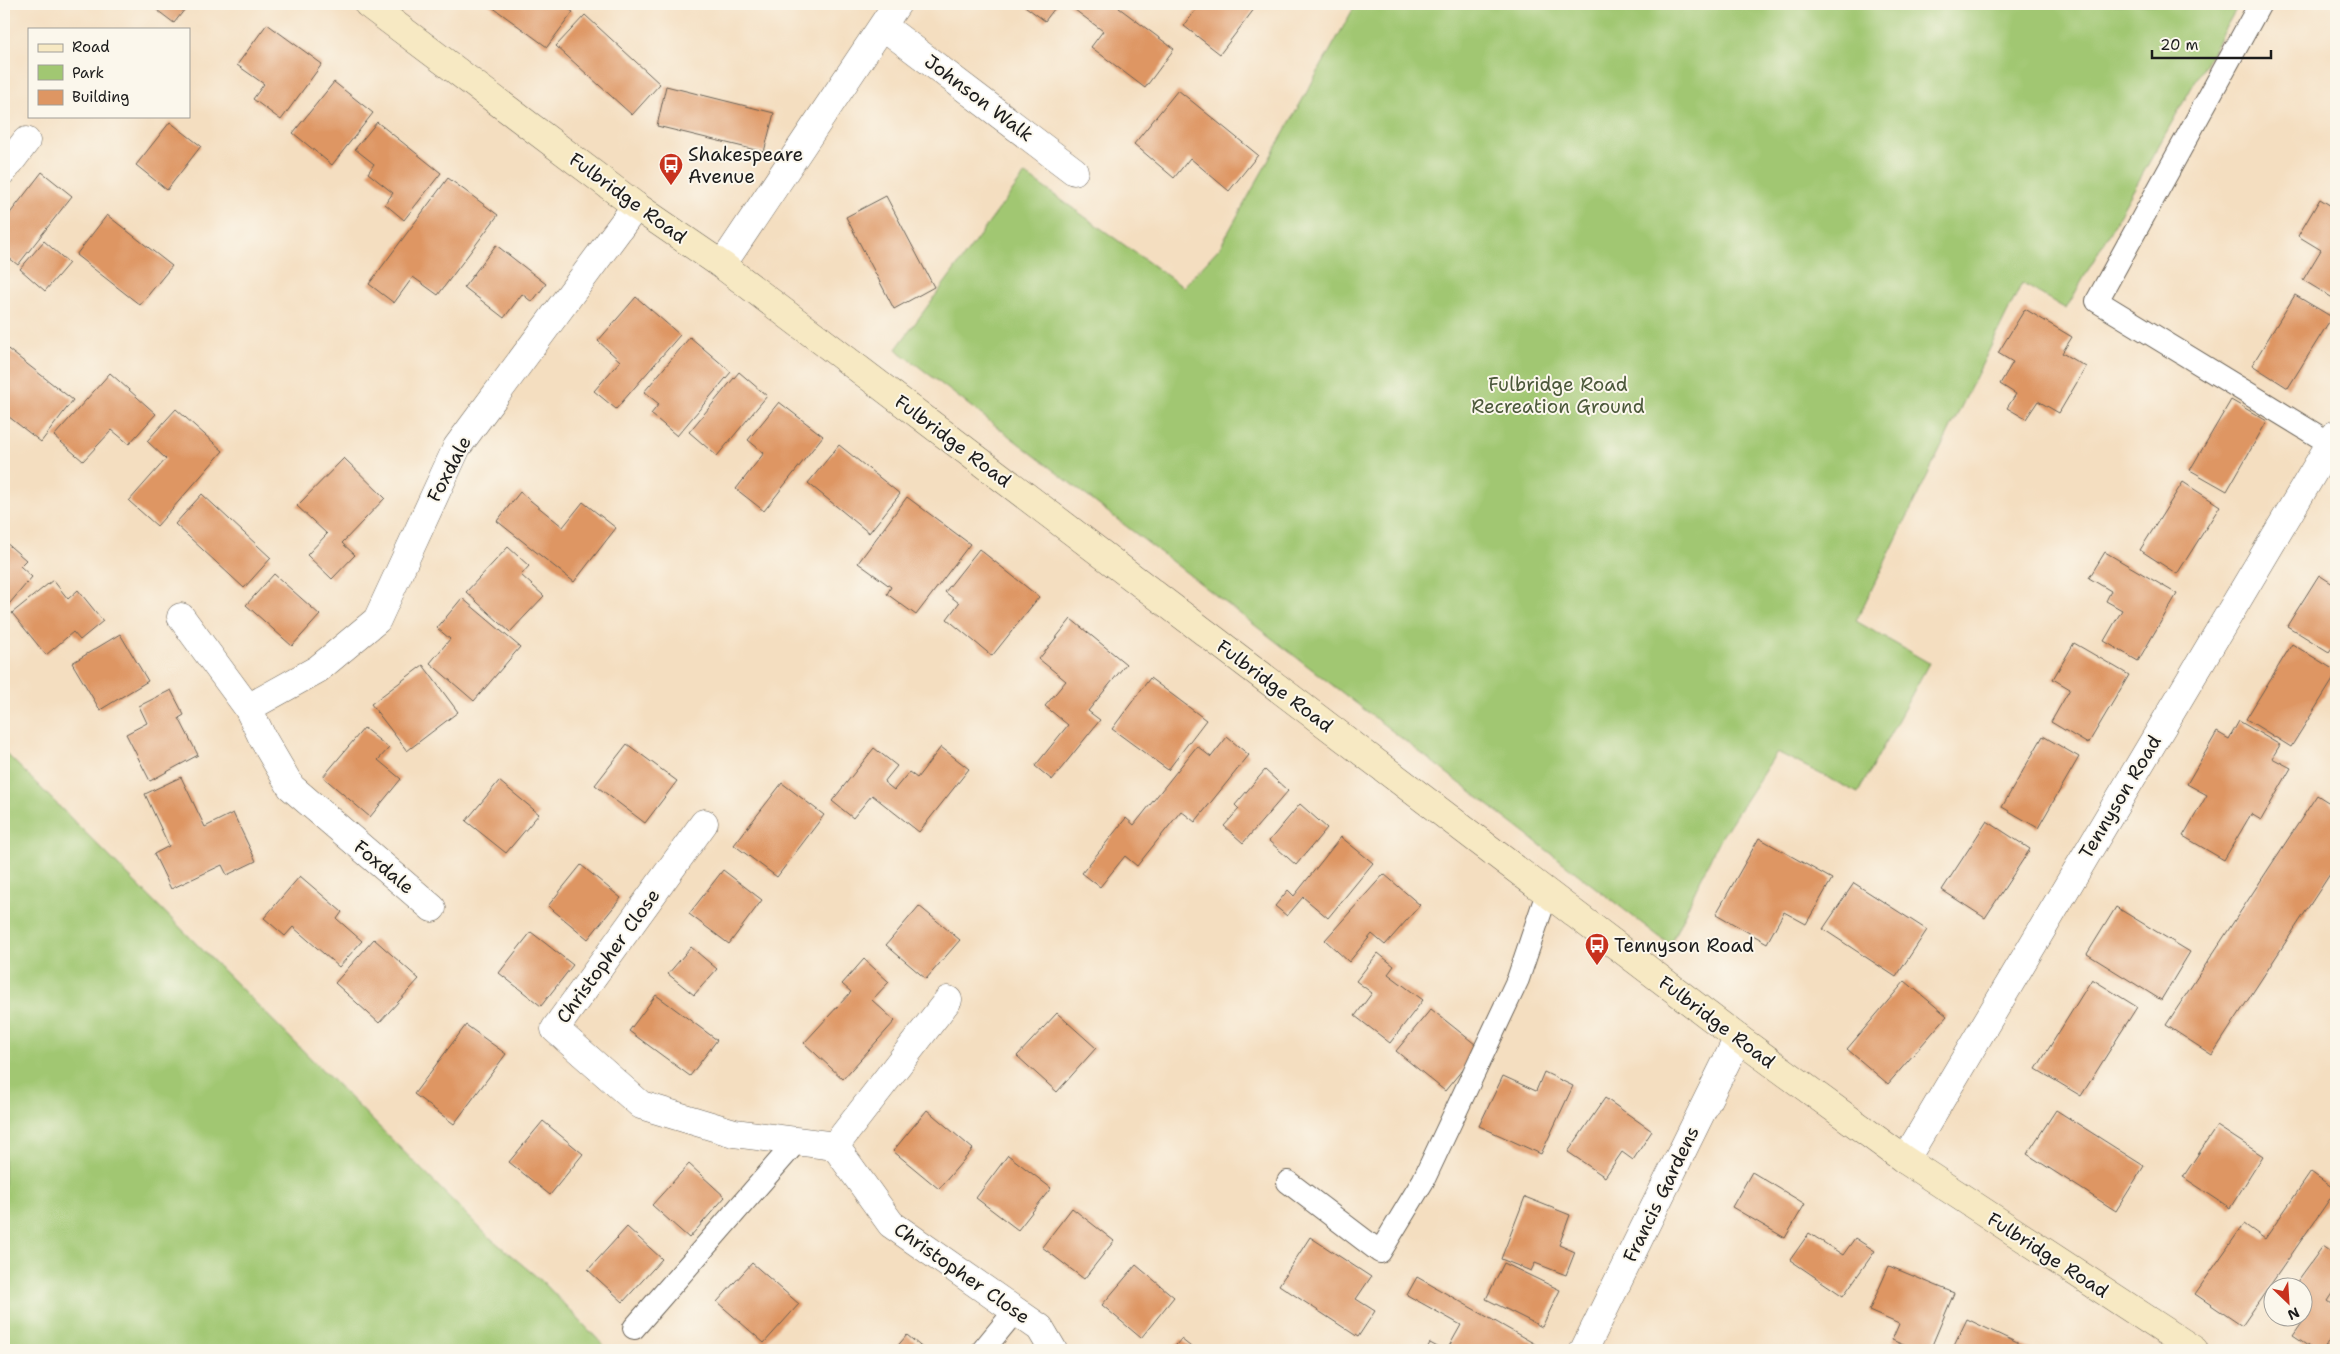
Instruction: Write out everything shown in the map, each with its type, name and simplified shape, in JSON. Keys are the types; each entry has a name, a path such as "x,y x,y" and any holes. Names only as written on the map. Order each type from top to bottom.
{"street":[{"name":"Fulbridge Road","path":"368,4 636,206 722,265 1738,1038 1904,1160 2194,1350"},
{"name":"Johnson Walk","path":"890,15 1074,171"},
{"path":"722,265 890,15"},
{"path":"4,170 26,141"},
{"name":"Foxdale","path":"248,708 318,669 377,620 457,447 636,206"},
{"name":"Tennyson Road","path":"1904,1160 2334,439"},
{"name":"Foxdale","path":"181,617 248,708 263,739 291,787 432,908"},
{"name":"Christopher Close","path":"704,823 555,1029 641,1105 734,1132 835,1146 891,1224 1040,1328 1053,1350"},
{"path":"835,1146 948,1000"},
{"name":"Francis Gardens","path":"1584,1350 1738,1038"}],"lane":[{"path":"2260,4 2097,301 2334,439"},
{"path":"1288,1182 1380,1252 1423,1181 1518,979 1547,893"},
{"path":"634,1328 797,1141"},
{"path":"983,1350 1016,1311"}],"green space":[{"name":"Fulbridge Road Recreation Ground","path":"1356,4 2239,4 2066,309 2022,283 1856,621 1929,663 1858,793 1777,752 1717,844 1670,945 896,349 1025,174 1183,287 1220,247"},
{"path":"4,751 488,1236 543,1282 608,1350 4,1350"}],"building":[{"path":"149,4 189,4 174,23"},
{"path":"488,4 561,4 573,12 547,47"},
{"path":"1022,4 1058,4 1045,21"},
{"path":"1067,4 1122,4 1119,8 1174,49 1145,88 1091,47 1103,31"},
{"path":"1200,4 1258,4 1220,54 1184,26"},
{"path":"585,15 660,84 632,115 556,46"},
{"path":"267,24 322,64 281,120 253,99 264,84 237,65"},
{"path":"334,82 373,113 332,165 293,133"},
{"path":"666,86 774,113 764,152 657,126"},
{"path":"1178,90 1258,155 1229,191 1190,158 1174,178 1134,144"},
{"path":"170,122 201,146 167,190 136,165"},
{"path":"377,122 441,173 404,220 385,204 393,193 368,173 374,164 355,149"},
{"path":"42,172 72,196 18,265 4,254 4,221"},
{"path":"448,178 498,215 438,295 413,277 394,303 369,284"},
{"path":"886,196 934,287 894,309 846,217"},
{"path":"2320,199 2336,209 2336,300 2303,280 2321,250 2298,236"},
{"path":"107,215 172,266 140,305 76,255"},
{"path":"44,241 69,263 45,291 20,269"},
{"path":"496,245 546,284 532,302 522,294 504,318 464,287"},
{"path":"2295,295 2332,317 2288,388 2252,365"},
{"path":"636,297 680,335 616,409 594,391 620,361 598,341"},
{"path":"2025,309 2072,337 2062,353 2086,367 2059,413 2038,401 2026,419 2007,408 2016,394 2000,384 2013,362 1998,353"},
{"path":"690,337 731,372 677,436 651,414 659,404 644,392"},
{"path":"4,346 73,400 41,442 4,413"},
{"path":"739,372 767,396 717,456 689,432"},
{"path":"110,373 156,414 129,444 112,430 83,461 54,436"},
{"path":"2231,400 2267,421 2227,491 2190,470"},
{"path":"779,402 823,436 764,511 736,489 764,453 748,440"},
{"path":"176,409 223,451 157,526 129,501 166,459 147,441"},
{"path":"839,445 900,494 869,533 808,483"},
{"path":"344,458 385,498 342,543 355,555 332,579 307,555 327,534 297,506"},
{"path":"2183,482 2220,506 2177,574 2140,550"},
{"path":"520,492 563,527 583,502 616,528 574,582 497,521"},
{"path":"202,494 271,558 244,588 175,524"},
{"path":"907,497 970,544 916,615 887,594 891,587 858,563"},
{"path":"4,541 26,560 20,566 32,577 4,610"},
{"path":"508,547 529,566 521,575 544,596 510,632 466,592"},
{"path":"979,549 1039,597 992,656 947,619 959,603 945,592"},
{"path":"2105,552 2177,594 2138,661 2104,641 2122,610 2106,601 2111,591 2089,578"},
{"path":"274,574 320,615 292,646 246,605"},
{"path":"2319,575 2336,586 2336,642 2329,652 2287,626"},
{"path":"53,580 68,599 78,590 103,621 80,640 73,632 46,655 12,613"},
{"path":"462,598 520,647 474,701 430,663 450,639 437,628"},
{"path":"1071,619 1126,664 1088,711 1100,720 1052,780 1035,766 1068,725 1045,706 1066,681 1039,659"},
{"path":"120,634 148,681 100,710 72,663"},
{"path":"2074,643 2129,675 2088,744 2051,722 2070,689 2053,679"},
{"path":"2292,644 2336,671 2336,675 2291,747 2246,719"},
{"path":"423,665 458,712 407,751 371,704"},
{"path":"1150,678 1206,720 1168,770 1112,729"},
{"path":"171,690 184,715 179,718 198,755 150,781 126,734 147,723 139,706"},
{"path":"2239,721 2280,745 2272,758 2291,768 2261,820 2251,814 2224,860 2183,836 2207,795 2187,784 2217,732 2229,739"},
{"path":"364,728 389,748 378,760 401,779 370,817 323,777"},
{"path":"2043,736 2079,757 2038,828 2002,807"},
{"path":"1227,737 1249,755 1195,822 1181,811 1137,866 1125,856 1100,887 1082,873 1126,818 1134,825 1197,746 1211,757"},
{"path":"627,744 677,781 645,823 595,785"},
{"path":"941,747 969,769 919,832 872,795 853,818 832,801 874,748 897,766 884,782 894,790 909,772 917,778"},
{"path":"1265,770 1288,791 1243,843 1224,826 1239,809 1235,805"},
{"path":"181,777 205,827 233,813 256,861 227,875 222,865 171,889 154,854 169,846 145,794"},
{"path":"499,781 539,814 506,853 466,821"},
{"path":"782,783 824,815 777,877 734,845"},
{"path":"2317,795 2336,807 2336,865 2212,1055 2166,1025"},
{"path":"1300,804 1327,828 1296,865 1269,841"},
{"path":"1987,821 2030,849 1985,918 1942,890"},
{"path":"1341,837 1373,863 1328,918 1303,897 1287,916 1275,906 1288,890 1294,896"},
{"path":"1759,838 1832,879 1806,924 1784,912 1767,943 1716,914"},
{"path":"581,865 621,898 588,939 548,906"},
{"path":"723,870 762,900 729,944 689,914"},
{"path":"1384,874 1420,905 1385,945 1372,934 1349,962 1325,940"},
{"path":"300,876 342,912 337,919 362,941 339,967 293,927 285,936 264,918"},
{"path":"1854,883 1927,930 1896,977 1823,929"},
{"path":"919,906 960,940 926,979 886,945"},
{"path":"2116,907 2190,952 2161,1000 2087,954"},
{"path":"531,932 573,965 541,1006 499,973"},
{"path":"374,939 419,979 379,1023 335,983"},
{"path":"691,947 717,969 694,995 668,974"},
{"path":"1378,953 1394,966 1388,974 1423,1000 1390,1043 1355,1016 1372,993 1356,981"},
{"path":"864,959 889,982 872,1000 895,1021 843,1079 804,1043 851,992 842,984"},
{"path":"2092,979 2137,1007 2081,1096 2036,1069"},
{"path":"1905,981 1947,1016 1888,1084 1847,1049"},
{"path":"656,995 717,1040 690,1076 629,1031"},
{"path":"1431,1009 1480,1048 1445,1091 1396,1051"},
{"path":"1057,1013 1096,1048 1057,1092 1017,1056"},
{"path":"466,1025 506,1054 454,1124 414,1094"},
{"path":"1544,1072 1573,1086 1541,1154 1479,1126 1503,1076 1536,1091"},
{"path":"1605,1098 1652,1131 1633,1160 1622,1152 1605,1177 1568,1152"},
{"path":"927,1110 973,1149 939,1189 893,1151"},
{"path":"2056,1110 2144,1166 2116,1211 2027,1154"},
{"path":"543,1121 583,1154 550,1195 509,1162"},
{"path":"2217,1126 2263,1156 2230,1208 2183,1177"},
{"path":"1008,1155 1051,1188 1018,1230 976,1198"},
{"path":"689,1164 725,1197 689,1238 652,1205"},
{"path":"1752,1172 1805,1204 1785,1238 1732,1207"},
{"path":"2311,1172 2336,1190 2277,1276 2262,1276 2262,1297 2242,1326 2195,1294 2244,1224 2265,1239"},
{"path":"1525,1197 1570,1215 1559,1245 1575,1252 1566,1275 1535,1263 1531,1271 1501,1259"},
{"path":"1072,1208 1114,1241 1084,1279 1042,1247"},
{"path":"627,1227 662,1259 623,1302 588,1270"},
{"path":"1809,1233 1843,1255 1855,1238 1875,1251 1843,1296 1790,1260"},
{"path":"1310,1237 1371,1277 1356,1299 1375,1311 1358,1337 1279,1285"},
{"path":"2323,1246 2336,1255 2336,1289 2328,1301 2336,1307 2336,1331 2323,1350 2314,1350 2293,1336 2300,1326 2312,1326 2312,1276 2301,1276"},
{"path":"752,1263 799,1304 764,1343 717,1302"},
{"path":"1504,1263 1560,1290 1542,1327 1486,1299"},
{"path":"1136,1265 1174,1297 1141,1338 1102,1305"},
{"path":"1889,1266 1954,1293 1930,1350 1915,1350 1892,1340 1899,1324 1869,1311"},
{"path":"1417,1277 1535,1344 1531,1350 1447,1350 1461,1325 1407,1295"},
{"path":"1967,1319 2032,1350 1952,1350"},
{"path":"907,1335 925,1350 894,1350"},
{"path":"1181,1339 1195,1350 1172,1350"},
{"path":"1430,1343 1443,1350 1426,1350"}],"place":[{"name":"Shakespeare Avenue","path":"671,186"},
{"name":"Tennyson Road","path":"1597,966"}]}
